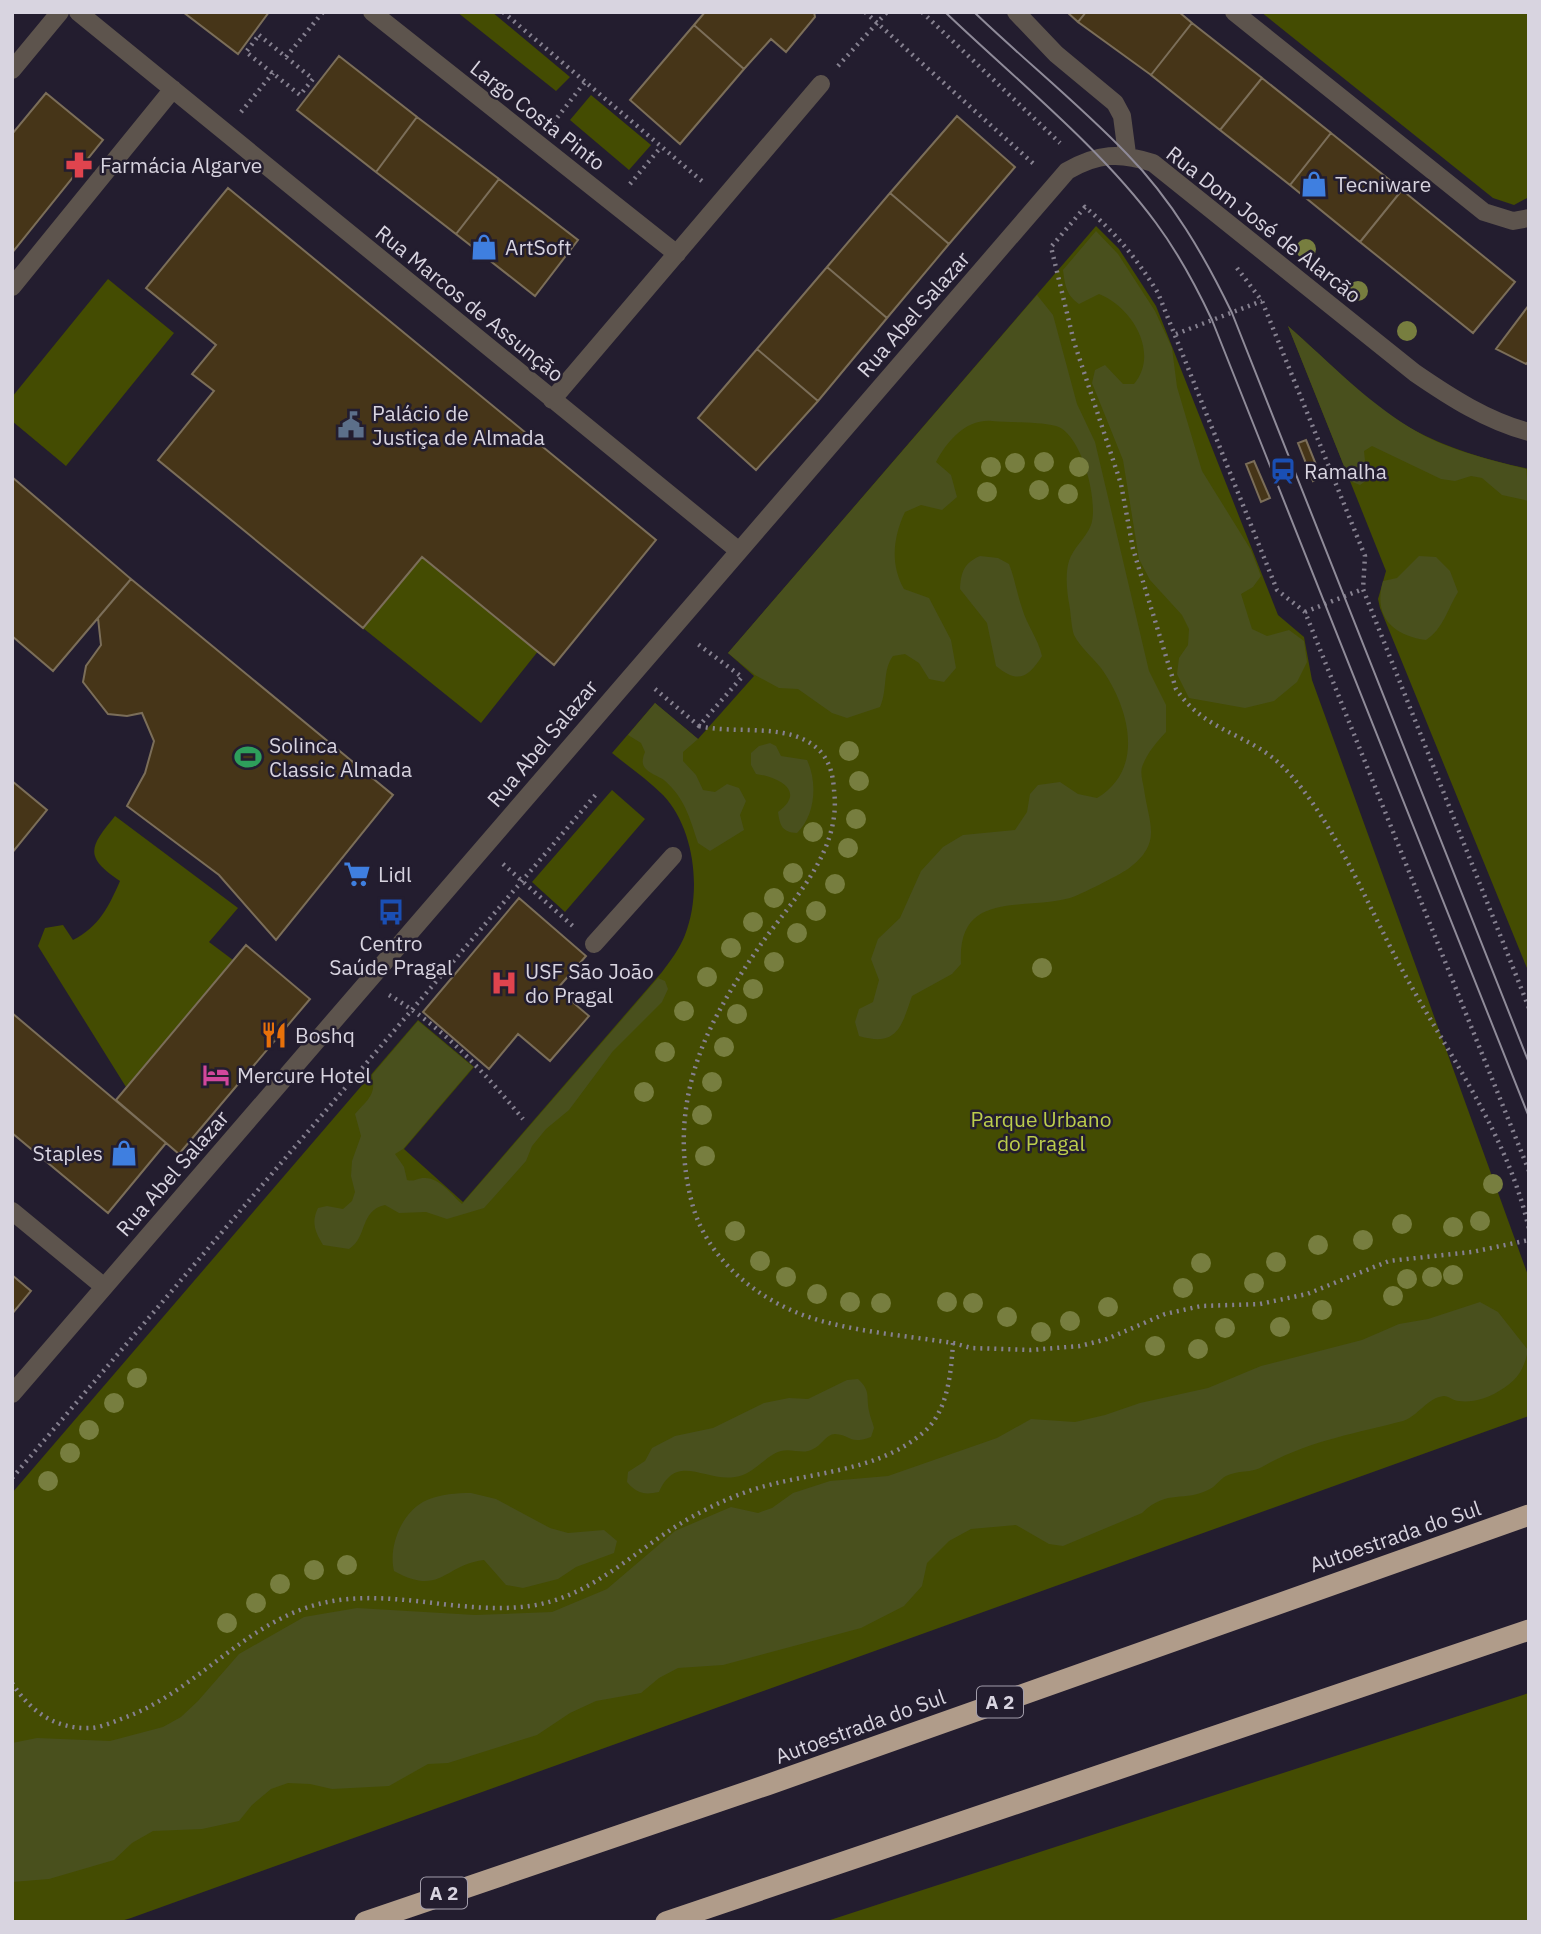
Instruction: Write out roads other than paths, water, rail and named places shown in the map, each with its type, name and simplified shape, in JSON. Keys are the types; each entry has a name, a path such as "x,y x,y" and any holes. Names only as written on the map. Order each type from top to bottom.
{"highway":[{"name":"Autoestrada do Sul","path":"365,1922 588,1843 767,1785 1529,1515"},
{"path":"666,1922 1529,1630"}],"street":[{"path":"12,70 60,12"},
{"name":"Rua Marcos de Assunção","path":"78,12 738,551"},
{"name":"Largo Costa Pinto","path":"372,12 677,254"},
{"path":"1016,12 1056,54 1115,103 1122,116 1127,154"},
{"path":"1234,12 1484,212 1513,221 1529,218"},
{"path":"552,400 821,84"},
{"path":"12,287 173,89"},
{"name":"Rua Dom José de Alarcão","path":"1127,154 1167,172 1415,373 1486,416 1529,432"},
{"name":"Rua Abel Salazar","path":"12,1394 1055,182 1083,162 1127,154"},
{"path":"594,944 673,856"},
{"path":"12,1211 103,1286"}],"tram line":[{"path":"945,12 1109,167 1156,223 1193,283 1212,320 1529,1117"},
{"path":"974,12 1127,154 1173,209 1210,270 1232,313 1529,1063"}],"place":[{"name":"Farmácia Algarve","path":"79,165"},
{"name":"Tecniware","path":"1314,184"},
{"name":"ArtSoft","path":"484,247"},
{"name":"Palácio de Justiça de Almada","path":"351,425"},
{"name":"Ramalha","path":"1283,471"},
{"name":"Solinca Classic Almada","path":"248,757"},
{"name":"Lidl","path":"357,874"},
{"name":"Centro Saúde Pragal","path":"391,912"},
{"name":"USF São João do Pragal","path":"504,983"},
{"name":"Boshq","path":"274,1035"},
{"name":"Mercure Hotel","path":"216,1075"},
{"name":"Staples","path":"124,1153"}],"park label":[{"name":"Parque Urbano do Pragal","path":"1041,1131"}]}
